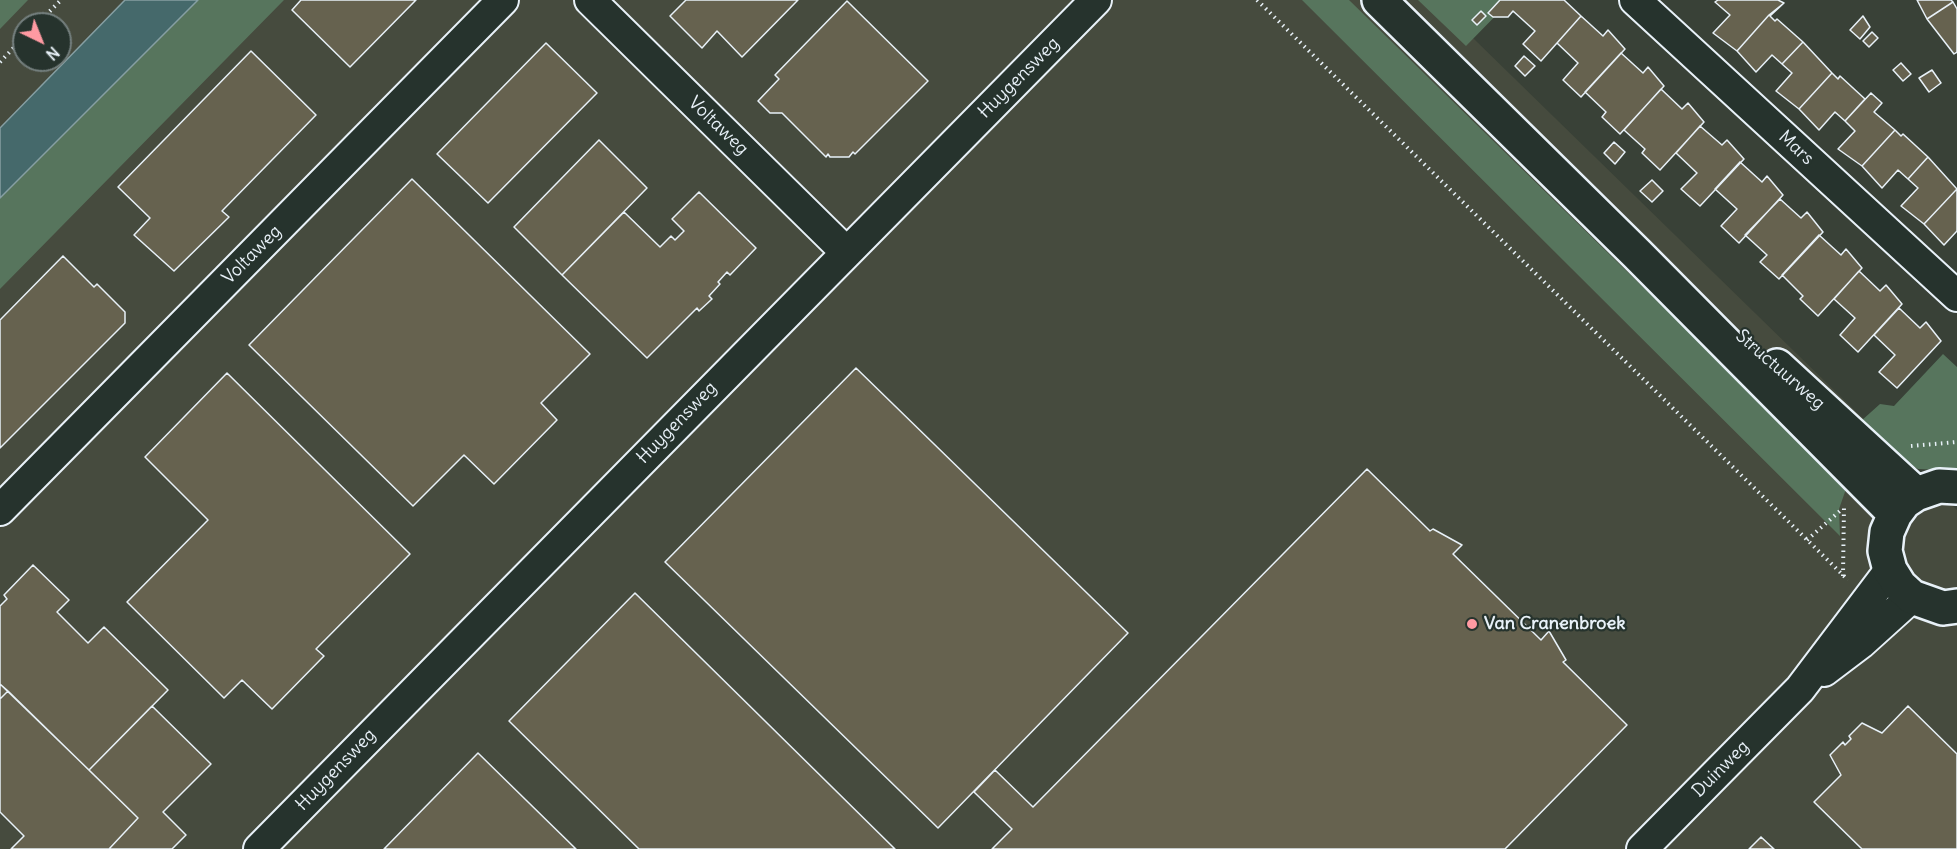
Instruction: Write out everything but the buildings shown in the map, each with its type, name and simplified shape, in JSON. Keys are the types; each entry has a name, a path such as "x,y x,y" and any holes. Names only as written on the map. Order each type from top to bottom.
{"main road":[{"name":"Structuurweg","path":"1379,0 1637,254 1906,504"},
{"path":"1957,487 1940,486 1906,504 1887,532 1885,551 1890,570 1900,586 1912,597 1943,608 1957,606"}],"street":[{"name":"Voltaweg","path":"0,510 503,0"},
{"name":"Voltaweg","path":"590,0 846,252"},
{"name":"Huygensweg","path":"259,849 1096,0"},
{"name":"Mars","path":"1635,0 1957,296"},
{"name":"Duinweg","path":"1642,849 1800,689 1890,570"},
{"name":"Duinweg","path":"1800,689 1861,643 1912,597"}],"path":[{"path":"49,12 61,0"},
{"path":"1257,0 1867,598"},
{"path":"0,62 12,50"},
{"path":"1807,540 1842,510"}],"shaded area":[{"path":"0,0 1434,0 1957,510 1957,849 0,849"}],"green space":[{"path":"0,0 28,0 16,12 12,12 12,17 0,29"},
{"path":"198,0 284,0 0,289 0,198"},
{"path":"1302,0 1349,0 1819,459 1846,489 1839,509 1840,536"},
{"path":"1418,0 1511,0 1466,46"},
{"path":"1943,354 1957,367 1957,471 1918,469 1898,457 1861,421 1880,404 1894,406"}],"water":[{"path":"125,0 198,0 0,198 0,128 55,72 72,72 72,54"}],"place":[{"name":"Van Cranenbroek","path":"1472,624"}]}
